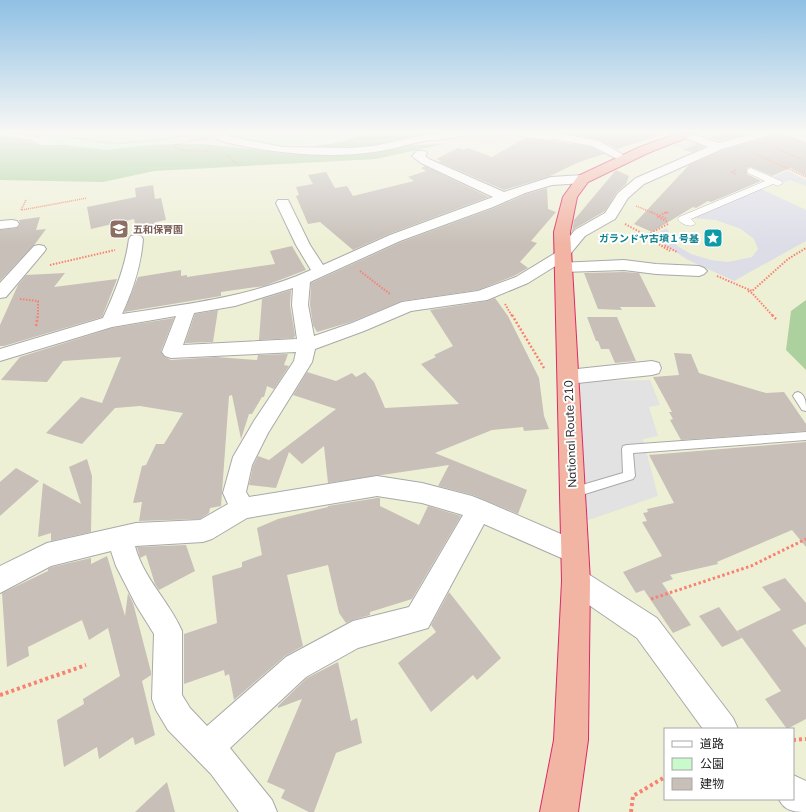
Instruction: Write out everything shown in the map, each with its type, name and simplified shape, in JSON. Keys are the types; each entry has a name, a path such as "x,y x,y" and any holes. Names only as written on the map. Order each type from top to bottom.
{"highway":[{"path":"583,178 600,170"},
{"name":"National Route 210","path":"558,812 571,740 576,581 562,232 570,197 583,178"}],"street":[{"path":"445,170 504,197"},
{"path":"563,261 580,233 608,217 621,200 640,181 666,170"},
{"path":"690,223 683,218 776,182 751,171"},
{"path":"0,355 110,322 235,302 302,280 395,238 504,197 551,181 583,178"},
{"path":"282,203 303,245 320,272"},
{"path":"110,322 128,283 134,260 136,243"},
{"path":"0,293 39,248"},
{"path":"187,310 171,352 307,345 358,327 406,306 481,296 522,280 563,261 705,272"},
{"path":"243,508 234,493 241,464 261,427 303,362 307,345 300,304 302,280"},
{"path":"568,377 652,368"},
{"path":"0,580 47,555 136,534 203,531 243,508 377,486 422,493 480,510 575,552"},
{"path":"206,748 296,667 353,635 418,618 480,510"},
{"path":"120,537 125,557 145,596 168,631 167,699 179,719 222,763 260,812"},
{"path":"576,581 647,628 721,728"},
{"path":"794,793 806,801"}],"lane":[{"path":"798,396 806,407"},
{"path":"572,493 629,476 628,449 806,436"}],"path":[{"path":"21,210 87,198"},
{"path":"621,200 667,219"},
{"path":"608,217 646,234 679,254"},
{"path":"19,272 136,243"},
{"path":"346,260 406,306"},
{"path":"705,272 752,293 776,319"},
{"path":"497,290 545,370"},
{"path":"15,298 38,301 39,312"},
{"path":"621,610 751,566 806,539"},
{"path":"0,695 86,665"},
{"path":"794,740 806,739"},
{"path":"631,812 633,796 664,778"}],"green space":[{"path":"0,170 174,170 154,171 103,182 0,180"},
{"path":"27,170 806,170 806,812 0,812 0,182"},
{"path":"806,300 806,370 786,350 791,311"}],"shaded area":[{"path":"787,171 806,180 806,186 790,180 780,184 769,179"},
{"path":"761,189 806,210 806,241 734,281 688,260 651,236 667,228 673,241 679,247 691,254 711,260 728,262 752,257 758,249 754,239 741,229 716,220 692,218"},
{"path":"650,380 660,405 649,407 658,436 643,439 658,496 586,521 579,381"}],"building":[{"path":"424,170 433,170 489,197 389,234 353,250 320,222 308,224 296,196 299,195 296,187 313,184 308,175 326,172 335,188 347,186 353,196 414,181 408,177 426,171"},
{"path":"457,170 563,170 548,177 504,190"},
{"path":"616,170 629,176 626,184 617,192 605,211 574,229 572,232 574,220"},
{"path":"684,170 747,170 747,174 761,181 711,202 708,201 696,208 693,207 652,232 634,224"},
{"path":"758,170 786,170 772,176"},
{"path":"794,170 806,170 806,176"},
{"path":"153,185 155,199 161,198 166,220 156,222 158,232 142,235 137,234 134,219 91,229 87,207 136,197 135,188"},
{"path":"547,188 548,209 556,212 531,241 537,243 520,262 528,268 514,276 478,290 402,301 351,322 317,332 313,325 310,305 311,283 401,242 494,208 526,194"},
{"path":"40,217 36,230 46,229 35,244 0,281 0,230 17,228 20,225 19,220"},
{"path":"292,246 306,270 264,286 221,292 221,296 124,312 138,277 181,270 181,276 187,275 187,277 275,264 270,251"},
{"path":"65,273 54,287 117,279 102,317 0,346 0,325 18,285 26,275"},
{"path":"584,273 639,273 656,307 620,307 622,310 598,309"},
{"path":"291,290 290,305 295,335 294,338 259,340 262,299"},
{"path":"495,298 508,316 539,378 544,416 549,429 524,431 523,427 492,430 435,453 527,490 518,514 473,495 438,486 449,465 328,483 324,446 302,464 289,452 276,488 249,485 253,466 258,456 269,460 336,409 293,395 307,372 336,381 352,373 356,377 365,372 374,382 385,408 459,404 421,364 436,357 434,355 453,346 430,310 487,301"},
{"path":"218,310 213,342 185,343 195,314"},
{"path":"587,317 617,317 636,361 615,363 609,349 601,349 598,341 596,341"},
{"path":"174,318 161,351 165,357 171,360 216,357 257,360 258,355 288,354 284,365 289,366 274,389 267,386 264,397 262,397 252,414 249,414 241,439 232,395 229,396 221,506 210,508 209,513 200,519 139,521 142,502 133,503 142,466 146,465 156,444 164,444 183,413 140,406 115,408 82,444 46,433 81,397 102,403 121,357 63,361 47,382 1,380 20,357 112,328"},
{"path":"674,353 691,354 699,373 766,393 784,392 806,424 806,431 681,440 670,420 673,419 669,412 672,412 653,377 679,375"},
{"path":"806,442 806,547 792,530 717,562 718,564 670,575 673,579 662,583 691,625 673,633 644,590 636,593 623,572 662,556 642,522 647,521 643,513 648,512 647,509 674,503 649,455"},
{"path":"87,459 92,476 91,532 51,541 51,533 38,537 43,483 81,504 69,467"},
{"path":"16,468 39,481 0,516 0,482"},
{"path":"380,498 380,506 419,525 428,506 461,516 412,599 370,612 370,615 346,623 339,613 328,565 287,575 303,646 285,656 234,700 229,674 225,676 224,670 184,684 184,634 217,623 212,576 242,567 242,562 262,555 257,528 278,519 328,506"},
{"path":"186,545 195,571 159,590 155,584 146,555 140,558 137,547"},
{"path":"107,556 125,616 128,593 133,603 151,672 151,675 142,681 155,735 135,745 133,737 99,759 97,747 64,767 57,720 84,704 83,699 120,676 108,628 89,640 82,620 28,647 29,656 7,667 2,593 48,571 48,569 52,567 91,558 91,564"},
{"path":"785,578 806,603 806,624 792,630 806,648 806,719 789,728 786,728 765,699 781,691 737,631 781,610 762,587"},
{"path":"449,592 501,658 477,680 473,675 431,712 398,663 436,632 431,625"},
{"path":"719,607 742,638 722,647 699,616"},
{"path":"338,662 351,721 357,718 362,743 336,753 314,812 309,812 281,798 285,790 267,782 302,699 278,708 278,706 307,678"},
{"path":"167,782 175,812 135,812"}],"place":[{"name":"五和保育園","path":"119,229"},
{"name":"ガランドヤ古墳１号基","path":"713,238"}]}
